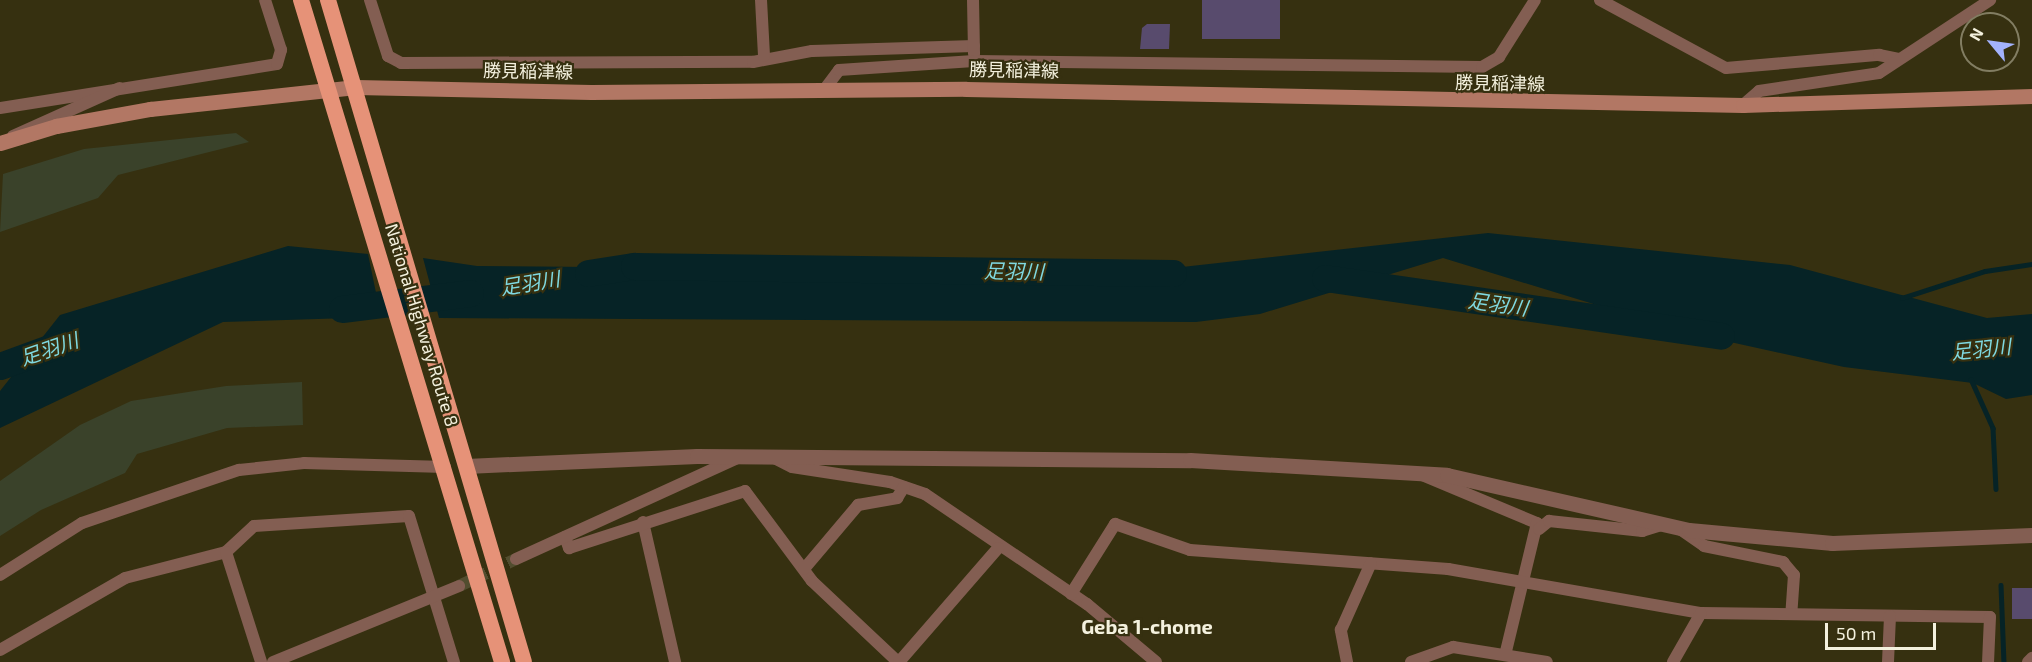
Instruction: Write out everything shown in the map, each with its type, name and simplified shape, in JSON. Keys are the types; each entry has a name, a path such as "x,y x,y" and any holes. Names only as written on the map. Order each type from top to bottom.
{"highway":[{"path":"293,0 308,27"},
{"name":"National Highway Route 8","path":"301,0 445,467 502,662"},
{"name":"National Highway Route 8","path":"331,5 524,662"}],"main road":[{"name":"勝見稲津線","path":"3,142 150,109 356,87 824,90 1743,105 2032,96"}],"street":[{"path":"0,108 127,85 277,64 281,50 265,0"},
{"path":"370,0 388,56 401,63 753,62 764,56 974,46"},
{"path":"761,0 764,56"},
{"path":"973,0 974,61"},
{"path":"824,90 839,70 974,61 1482,67 1499,57 1535,0"},
{"path":"1600,0 1726,68 1879,55 1899,59"},
{"path":"1743,105 1759,91 1879,73 1990,0"},
{"path":"3,142 32,124 127,85"},
{"path":"516,559 742,456"},
{"path":"466,466 742,456 1190,460 1416,472 1680,529 1832,543 2032,536"},
{"path":"771,456 792,467 904,487 969,519 998,548 1071,594 1156,662"},
{"path":"0,575 82,523 239,470 304,463 445,467"},
{"path":"1416,472 1531,517 1539,529"},
{"path":"804,569 858,505 897,498 904,487"},
{"path":"565,537 569,548 643,522 745,491 804,569 899,662 998,548"},
{"path":"0,650 125,578 226,552 254,526 409,516 432,598 454,662"},
{"path":"1506,651 1522,578 1539,529 1549,521 1642,531 1662,525"},
{"path":"643,522 675,662"},
{"path":"1071,594 1115,524 1190,550 1371,563 1522,578 1701,613 1990,617 1988,662"},
{"path":"1680,529 1704,546 1783,562 1794,575 1791,614"},
{"path":"226,552 261,662"},
{"path":"1347,662 1341,630 1371,563"},
{"path":"273,662 459,586"},
{"path":"1673,662 1701,613"},
{"path":"1888,662 1890,616"},
{"path":"1411,662 1428,659 1453,647 1506,651 1547,662"},
{"path":"2028,662 2032,657"}],"green space":[{"path":"236,133 249,142 118,175 98,198 0,232 3,174 84,149"},
{"path":"302,382 303,425 227,428 137,454 125,473 41,510 0,536 0,481 80,425 131,401 226,386"}],"water":[{"path":"1488,233 1790,265 1987,318 2032,314 2032,395 2006,399 1973,383 1844,367 1685,332 1443,258 1260,314 1196,322 439,318 423,258 477,266 1137,272"},
{"path":"288,246 368,254 381,317 223,322 0,428 0,391 60,315"}],"building":[{"path":"1202,0 1280,0 1280,39 1202,39"},
{"path":"1147,24 1170,24 1169,49 1140,49 1142,28"},
{"path":"2012,588 2032,588 2032,619 2012,619"}],"waterway":[{"path":"1902,298 1985,271 2032,264"},
{"name":"足羽川","path":"588,273 634,266 1173,273"},
{"name":"足羽川","path":"1325,278 1721,336"},
{"name":"足羽川","path":"342,309 470,293"},
{"name":"足羽川","path":"0,366 63,343"},
{"path":"1971,379 1993,428 1996,489"},
{"path":"2001,585 2004,662"}],"tunnel":[{"path":"459,586 516,559"}],"district":[{"name":"Geba 1-chome","path":"1147,626"}]}
